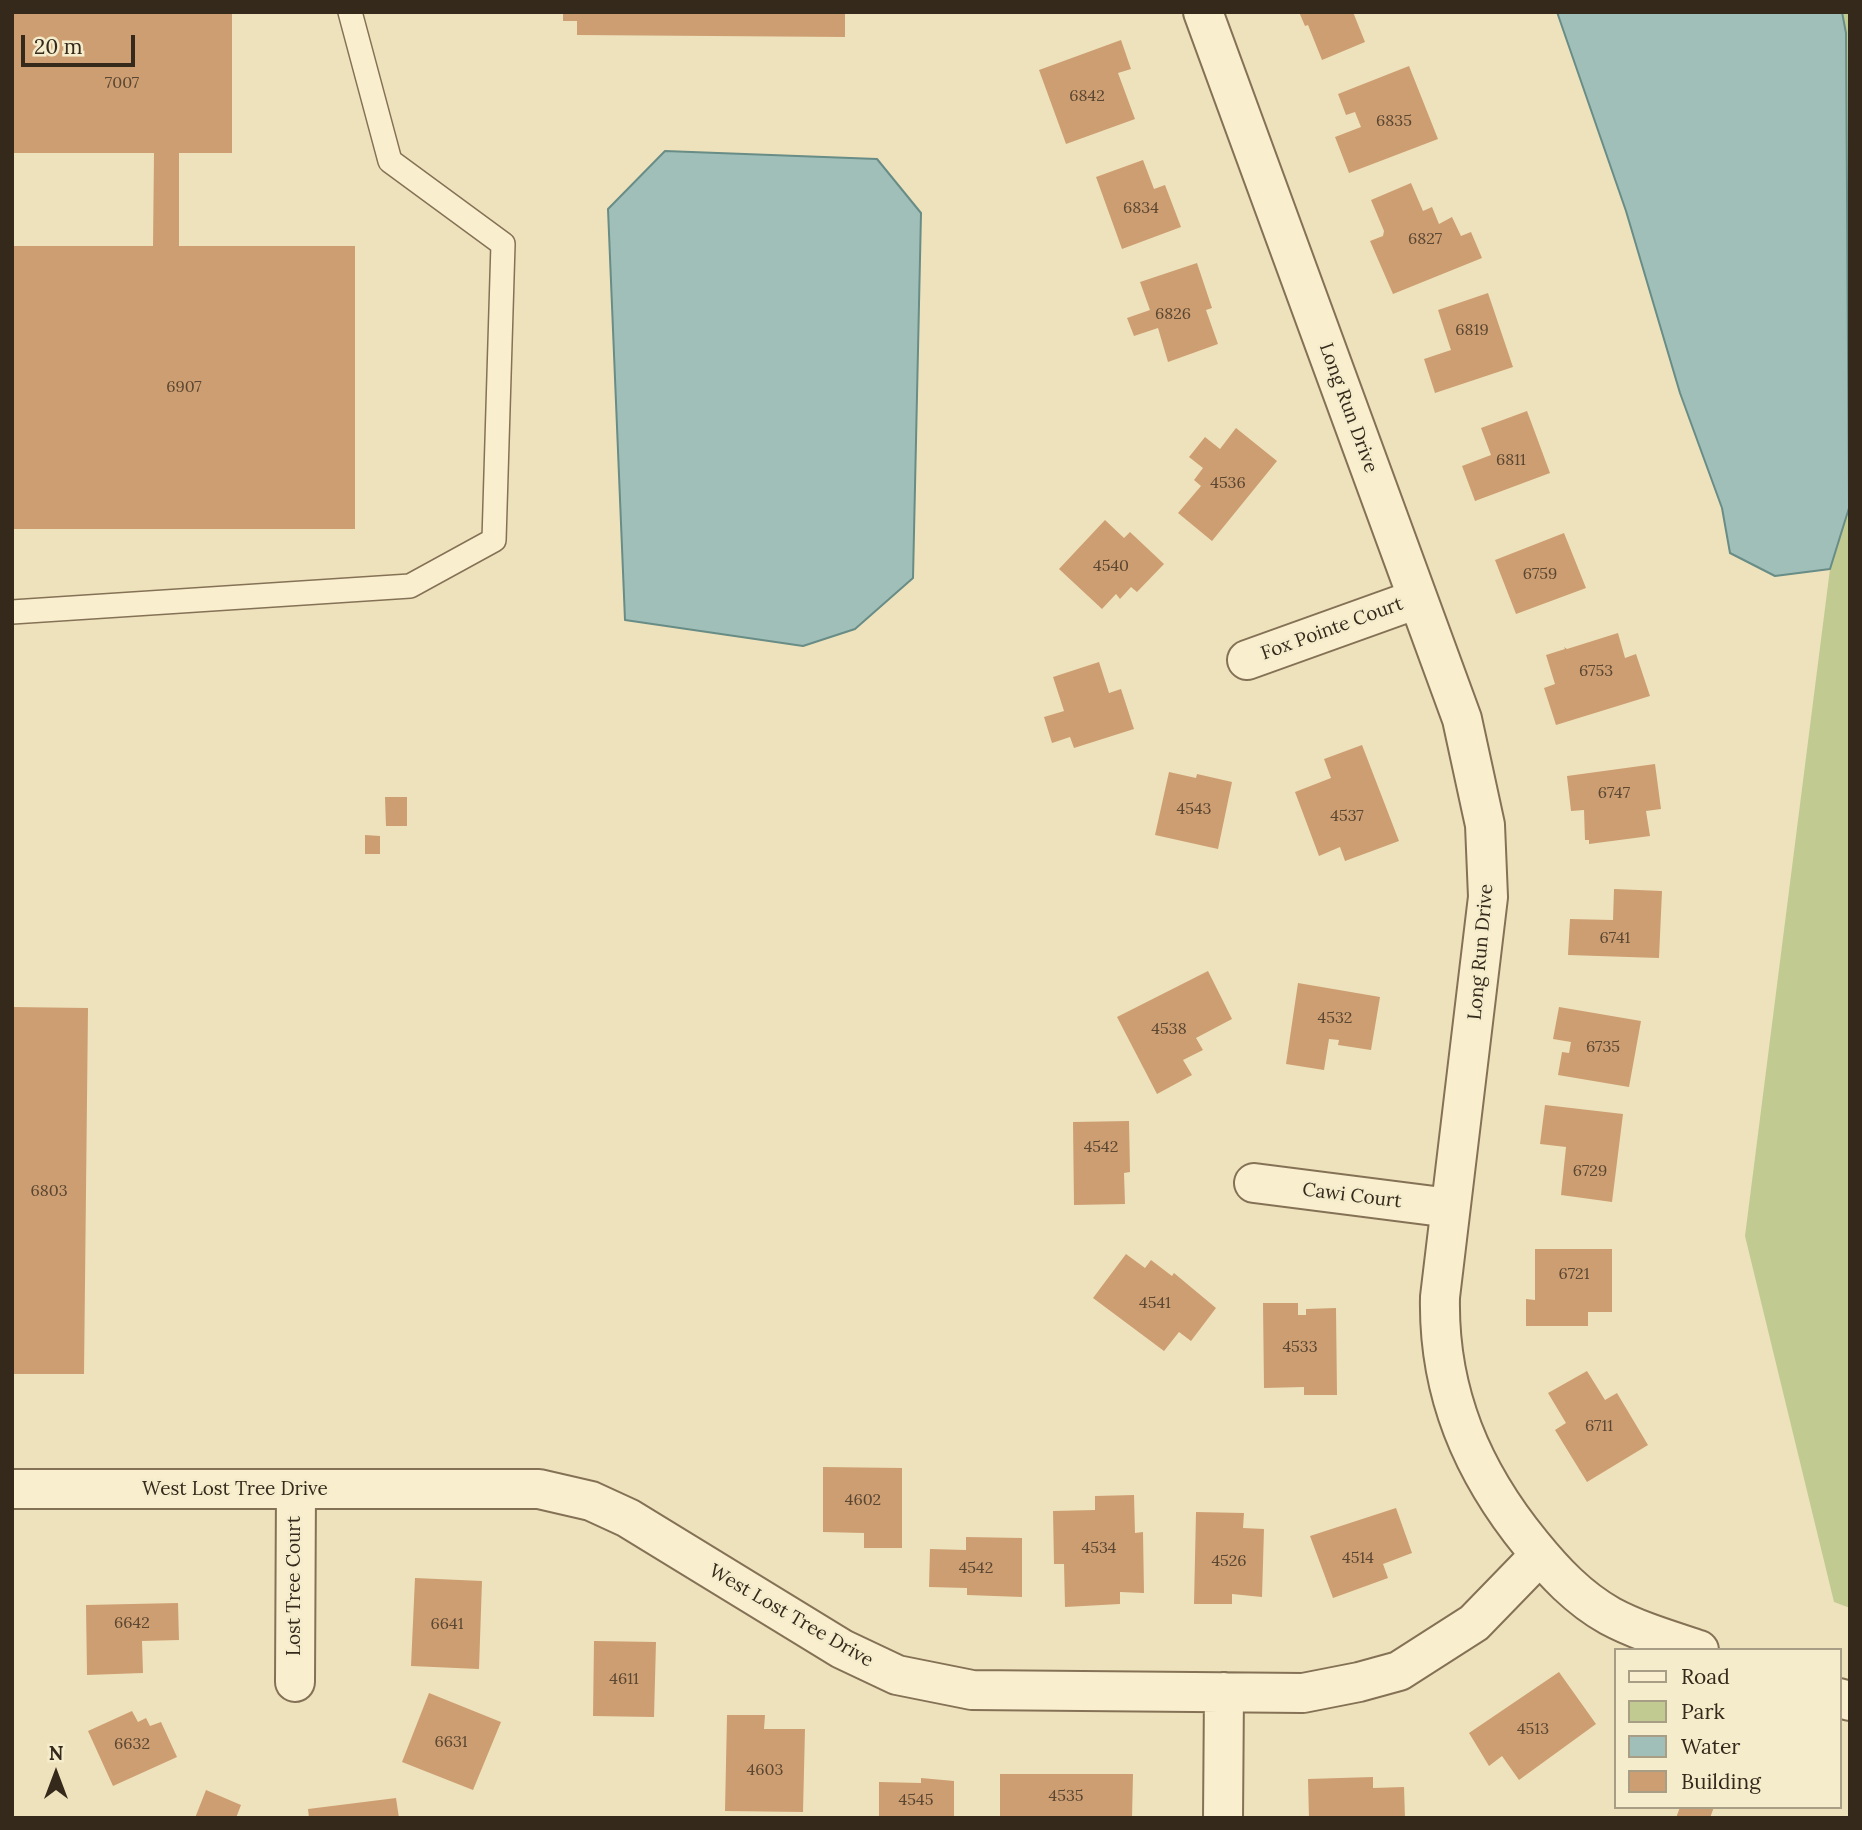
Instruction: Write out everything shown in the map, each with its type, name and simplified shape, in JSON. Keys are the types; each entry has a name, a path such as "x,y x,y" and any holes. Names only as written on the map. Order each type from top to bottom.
{"street":[{"name":"Long Run Drive","path":"1203,12 1472,753 1487,842 1486,934 1450,1208 1440,1317 1448,1388 1465,1440 1480,1472 1499,1503 1562,1581 1610,1616 1694,1648"},
{"name":"Fox Pointe Court","path":"1247,660 1417,598"},
{"name":"Cawi Court","path":"1254,1183 1450,1208"},
{"name":"West Lost Tree Drive","path":"12,1489 539,1489 591,1501 628,1518 842,1649 897,1675 972,1690 1303,1693 1399,1671 1474,1623 1539,1555"},
{"name":"Lost Tree Court","path":"295,1682 296,1490"},
{"path":"1223,1818 1224,1692"}],"lane":[{"path":"12,612 410,586 494,540 503,244 390,161 350,12"}],"green space":[{"path":"1842,12 1850,12 1850,1608 1834,1602 1745,1236 1830,569 1849,508 1846,33"}],"water":[{"path":"1557,12 1842,12 1846,33 1849,508 1830,569 1775,576 1730,553 1722,508 1680,393 1626,211"},
{"path":"665,151 877,159 921,213 913,578 855,629 803,646 625,620 608,209"}],"building":[{"path":"12,12 232,12 232,153 179,153 179,246 355,246 355,529 12,529 12,246 153,246 154,153 12,153"},
{"path":"563,12 845,12 845,37 577,35 577,21 563,21"},
{"path":"1299,12 1353,12 1365,42 1322,60 1308,25 1305,26"},
{"path":"1121,40 1131,69 1118,73 1135,119 1066,144 1039,70"},
{"path":"1409,66 1438,139 1349,173 1335,137 1361,127 1355,112 1346,115 1338,94"},
{"path":"1143,160 1154,189 1165,185 1181,227 1122,249 1096,177"},
{"path":"1411,183 1423,211 1432,207 1439,224 1452,217 1461,236 1471,232 1482,258 1393,294 1370,241 1383,236 1384,231 1371,200"},
{"path":"1197,263 1212,308 1206,310 1218,344 1168,362 1158,328 1134,336 1127,318 1150,310 1140,282"},
{"path":"1488,293 1513,367 1435,393 1424,359 1451,350 1438,310"},
{"path":"1527,411 1550,473 1475,501 1462,466 1491,455 1481,428"},
{"path":"1236,428 1277,461 1212,541 1178,513 1201,486 1194,480 1203,468 1189,457 1205,437 1220,449"},
{"path":"1105,520 1124,538 1130,532 1164,564 1137,592 1131,587 1120,599 1116,594 1102,609 1059,569"},
{"path":"1564,533 1586,588 1516,614 1495,560"},
{"path":"1618,633 1625,658 1636,654 1650,696 1556,725 1544,688 1555,684 1546,655 1565,649 1564,647 1567,649"},
{"path":"1099,662 1109,693 1121,689 1134,729 1074,748 1070,737 1052,743 1044,717 1064,711 1053,677"},
{"path":"1362,745 1399,841 1345,861 1340,847 1319,856 1295,792 1331,778 1324,759"},
{"path":"1655,764 1661,809 1646,811 1650,836 1589,844 1589,840 1585,840 1584,810 1571,811 1567,776"},
{"path":"1169,772 1196,778 1197,774 1232,782 1218,849 1155,835"},
{"path":"385,797 407,797 407,826 386,826"},
{"path":"365,835 380,836 380,854 365,854"},
{"path":"1614,889 1662,891 1659,958 1568,955 1570,919 1613,920"},
{"path":"1208,971 1232,1019 1196,1038 1203,1050 1183,1060 1192,1075 1157,1094 1117,1017"},
{"path":"1298,983 1380,997 1371,1050 1338,1045 1339,1040 1329,1039 1324,1070 1286,1064"},
{"path":"12,1007 88,1008 84,1374 12,1374"},
{"path":"1559,1007 1641,1021 1629,1087 1558,1075 1562,1052 1569,1053 1571,1042 1553,1039"},
{"path":"1545,1105 1623,1114 1612,1202 1561,1195 1566,1147 1540,1144"},
{"path":"1129,1121 1130,1172 1124,1173 1125,1204 1074,1205 1073,1122"},
{"path":"1535,1249 1612,1249 1612,1312 1588,1312 1588,1326 1526,1326 1526,1299 1535,1300"},
{"path":"1126,1254 1145,1268 1151,1260 1172,1276 1174,1273 1216,1308 1191,1341 1179,1332 1164,1351 1093,1298"},
{"path":"1263,1303 1298,1303 1298,1315 1306,1315 1306,1309 1336,1308 1337,1395 1304,1395 1304,1387 1264,1388"},
{"path":"1587,1371 1605,1400 1617,1393 1648,1445 1587,1482 1555,1430 1566,1423 1548,1393"},
{"path":"823,1467 902,1468 902,1548 864,1548 864,1533 823,1532"},
{"path":"1134,1495 1135,1533 1143,1532 1144,1593 1120,1592 1120,1604 1065,1607 1064,1564 1054,1564 1053,1511 1095,1510 1095,1496"},
{"path":"1396,1508 1412,1553 1383,1564 1388,1578 1333,1598 1310,1536"},
{"path":"1196,1512 1244,1513 1243,1528 1264,1529 1262,1597 1232,1594 1232,1604 1194,1604"},
{"path":"966,1537 1022,1538 1022,1597 967,1595 967,1588 929,1587 930,1549 966,1550"},
{"path":"415,1578 482,1581 479,1669 411,1666"},
{"path":"178,1603 179,1640 142,1641 143,1673 87,1675 86,1605"},
{"path":"594,1641 656,1642 654,1717 593,1716"},
{"path":"1559,1672 1596,1724 1519,1780 1502,1756 1489,1766 1469,1733"},
{"path":"429,1693 501,1722 473,1790 402,1762"},
{"path":"132,1711 138,1722 146,1718 150,1726 161,1722 177,1757 113,1786 88,1731"},
{"path":"727,1715 765,1715 764,1729 805,1729 803,1812 725,1811"},
{"path":"1000,1774 1133,1774 1132,1818 1000,1818"},
{"path":"1373,1777 1373,1788 1404,1787 1405,1818 1309,1818 1308,1779"},
{"path":"921,1778 954,1781 954,1818 879,1818 879,1782 921,1783"},
{"path":"206,1790 241,1805 236,1818 195,1818"},
{"path":"396,1798 399,1818 309,1818 308,1809"},
{"path":"1679,1809 1713,1809 1710,1818 1676,1818"}]}
